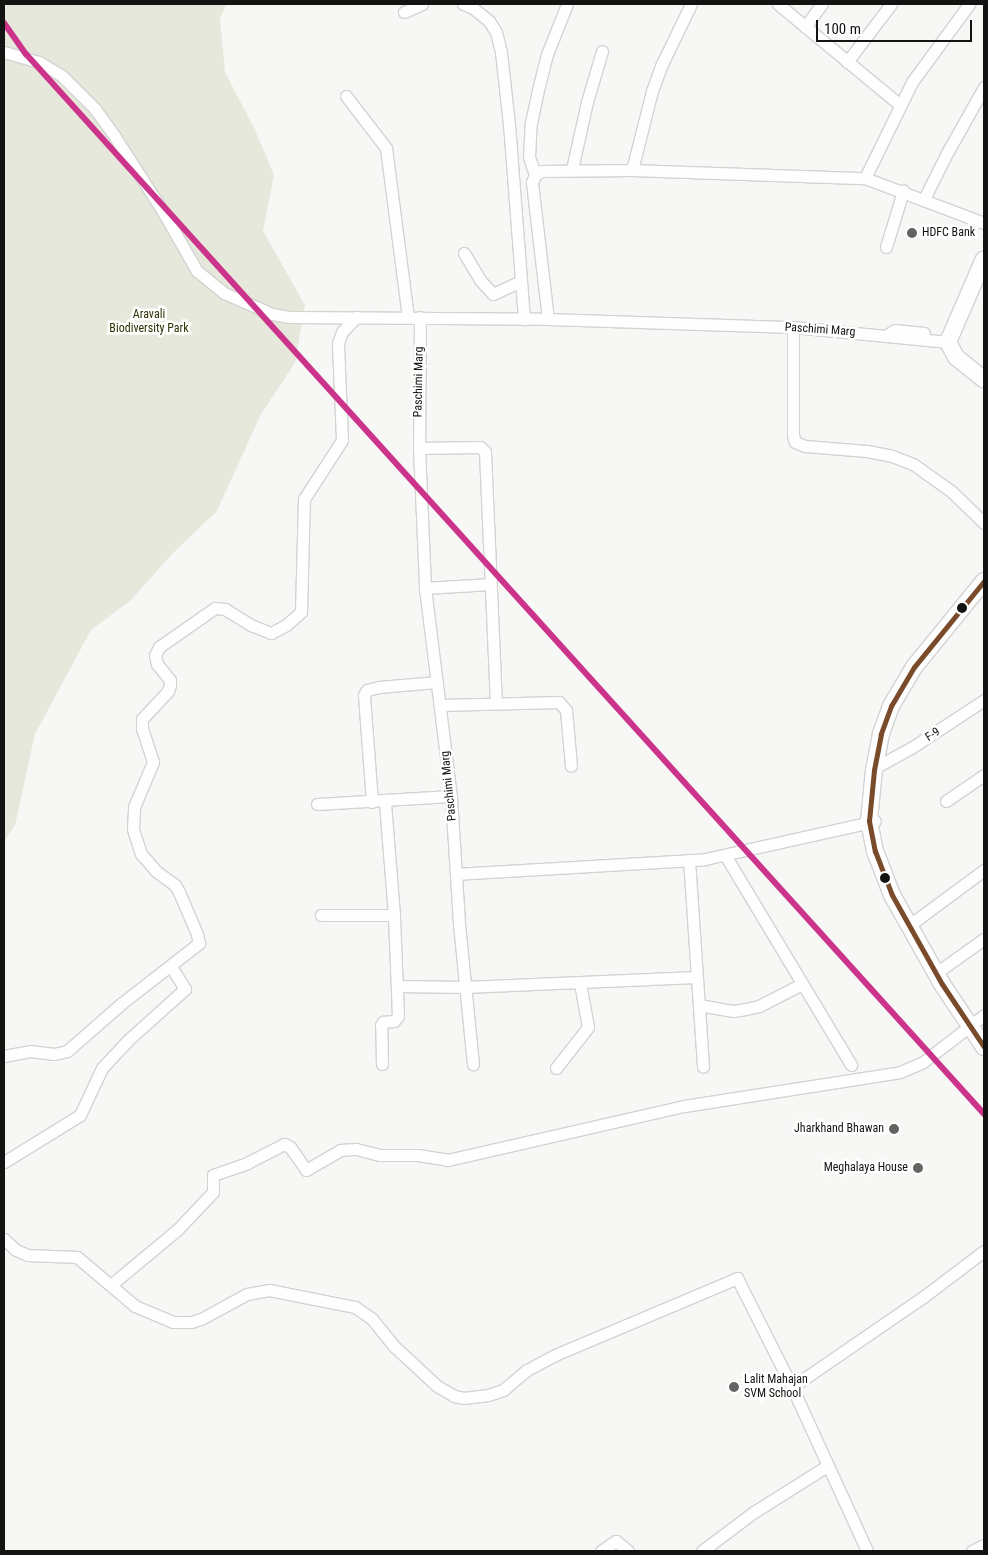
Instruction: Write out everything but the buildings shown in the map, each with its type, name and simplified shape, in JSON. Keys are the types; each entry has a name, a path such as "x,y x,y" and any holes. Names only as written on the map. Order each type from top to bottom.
{"street":[{"path":"404,12 422,4"},
{"path":"463,4 474,8 489,21 496,32 501,52 509,124 524,319"},
{"path":"548,319 533,190 535,175 529,156 531,124 546,57 568,4"},
{"path":"632,170 652,91 662,64 691,4"},
{"path":"778,4 900,105"},
{"path":"805,27 822,4"},
{"path":"847,62 891,4"},
{"path":"865,178 900,105 926,60 969,4"},
{"path":"572,169 586,102 602,51"},
{"path":"4,52 51,68 94,109 115,136 162,210 187,257 208,282 248,305 272,314 289,317 414,317 386,148 346,96"},
{"path":"924,199 984,87"},
{"path":"535,175 549,169 572,169 865,178 984,223"},
{"path":"886,247 903,191"},
{"path":"464,253 480,280 493,294 521,281"},
{"path":"984,259 949,339 956,356 984,380"},
{"path":"4,1056 30,1051 54,1054 67,1051 122,1003 196,947 199,940 175,885 148,864 141,854 133,829 134,806 153,762 142,728 142,719 168,691 170,685 170,680 157,664 155,655 159,647 215,608 224,609 251,625 270,633 286,625 301,612 304,499 342,440 338,343 342,332 356,317"},
{"name":"Paschimi Marg","path":"473,1064 465,987 451,796 425,588 414,317 548,319 793,328 887,334 895,330 949,339"},
{"path":"793,328 793,435 795,442 805,446 867,450 892,456 913,464 950,491 984,523"},
{"path":"949,339 984,366"},
{"path":"419,448 480,446 484,449 496,702"},
{"path":"979,1023 916,941 892,895 875,851 872,821 874,770 881,734 891,706 914,667 984,581"},
{"path":"425,588 490,584"},
{"path":"984,590 904,692 887,727 872,821 882,851 915,921 979,1023 984,1047"},
{"path":"372,802 364,695 366,690 379,687 438,682"},
{"name":"F-9","path":"880,765 912,748 984,700"},
{"path":"441,705 554,701 564,705 571,766"},
{"path":"946,800 984,775"},
{"path":"317,804 385,802 451,796"},
{"path":"382,1064 381,1025 383,1022 394,1021 398,1018 394,915 385,802"},
{"path":"456,874 689,860 725,855 872,821"},
{"path":"725,855 851,1065"},
{"path":"689,860 696,978 704,1067"},
{"path":"915,921 984,870"},
{"path":"322,915 394,915"},
{"path":"943,968 984,939"},
{"path":"4,1162 80,1115 102,1068 127,1041 185,989 170,967"},
{"path":"398,986 465,987 696,978"},
{"path":"556,1068 588,1028 580,983"},
{"path":"699,1005 733,1011 746,1009 759,1006 802,984"},
{"path":"112,1284 178,1229 213,1192 213,1175 255,1159 284,1144 290,1147 306,1170 340,1150 356,1149 380,1155 418,1155 448,1160 684,1106 900,1072 923,1062 979,1023"},
{"path":"4,1239 16,1250 28,1255 78,1257 138,1308 165,1320 182,1323 201,1319 238,1298 257,1291 281,1292 348,1304 372,1319 396,1347 437,1386 454,1396 464,1398 488,1395 503,1390 527,1370 555,1355 736,1278 792,1387 867,1551"},
{"path":"792,1387 922,1297 984,1251"},
{"path":"702,1551 754,1512 827,1466"},
{"path":"601,1551 616,1541 628,1551"},
{"path":"972,1551 984,1545"}],"green space":[{"name":"Aravali Biodiversity Park","path":"4,4 227,4 220,18 225,72 255,130 274,175 263,231 305,305 295,363 261,414 217,511 172,554 131,600 91,630 35,734 15,825 4,842"}],"transit line":[{"path":"4,23 26,54 984,1114"},
{"path":"984,581 914,667 891,706 881,734 874,770 869,821 875,851 892,895 942,984 984,1047"}],"place":[{"name":"HDFC Bank","path":"912,233"},
{"name":"Jharkhand Bhawan","path":"894,1129"},
{"name":"Meghalaya House","path":"918,1168"},
{"name":"Lalit Mahajan SVM School","path":"734,1387"}]}
